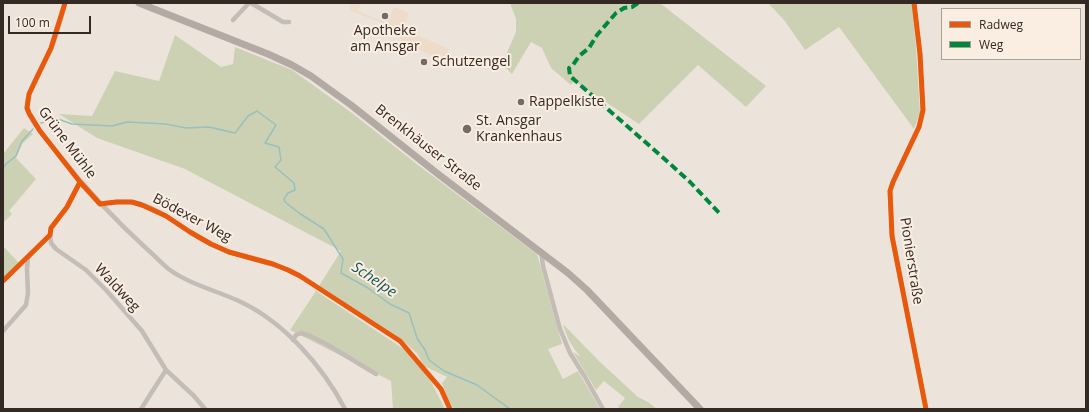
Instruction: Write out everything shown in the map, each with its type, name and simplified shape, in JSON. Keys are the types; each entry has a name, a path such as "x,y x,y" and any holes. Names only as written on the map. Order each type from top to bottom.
{"main road":[{"name":"Brenkhäuser Straße","path":"139,3 268,54 311,76 558,265 587,290 700,409"}],"street":[{"name":"Grüne Mühle","path":"65,3 51,48 29,94 27,108 40,131 80,182 100,204 169,270 185,279 241,302 256,310 293,340 325,376 345,409"},
{"path":"233,20 250,3 283,22 289,22"},
{"name":"Pionierstraße","path":"914,3 920,54 923,110 919,128 890,191 892,236 926,409"},
{"path":"3,331 26,304 28,293 28,257 50,236 51,228 67,207 80,182"},
{"name":"Bödexer Weg","path":"100,204 132,202 142,205 166,216 211,244 229,252 288,270 314,285"},
{"name":"Waldweg","path":"50,236 51,243 56,249 86,270 121,306 142,331 166,370 194,396 205,409"},
{"path":"540,251 560,329 570,354 586,377 603,409"},
{"path":"293,340 301,333 308,335 328,344 376,374"},
{"path":"141,409 166,370"}],"green space":[{"path":"510,3 660,3 766,86 746,107 698,65 639,124 574,81 571,85 551,68 542,48 531,42 512,74 502,64 516,32 516,19"},
{"path":"768,3 912,3 920,113 914,129 839,27 805,50 784,20"},
{"path":"175,35 221,67 233,64 235,47 292,70 352,113 418,165 537,254 562,344 548,349 563,379 578,371 600,409 454,409 448,399 442,383 447,377 424,366 417,353 394,334 319,286 341,251 185,169 97,138 59,114 92,116 115,71 159,81"},
{"path":"24,128 33,134 22,144 16,158 36,179 9,211 12,214 3,223 3,154"},
{"path":"3,246 19,263 3,280"},
{"path":"316,291 408,352 428,376 445,409 393,409 391,381 290,330"},
{"path":"563,324 599,361 638,397 657,409 621,409 618,407 625,398 604,381 596,390 573,352 581,357 570,342"}],"shaded area":[{"path":"352,3 361,3 358,11 387,23 394,7 409,13 403,29 449,49 443,61 402,42 397,29 349,10"}],"waterway":[{"name":"Schelpe","path":"41,123 58,119 72,124 112,126 127,122 166,124 186,128 209,127 235,133 248,116 257,111 276,125 265,143 279,147 281,160 275,167 294,183 295,190 288,193 284,199 285,202 324,229 343,259 341,273 368,288 390,304 409,313 417,338 425,350 429,360 444,371 477,385 510,409"},
{"name":"Schelpe","path":"3,168 16,156 22,141 33,129"}],"marked path":[{"path":"638,3 632,7 624,8 616,13 597,35 589,48 579,56 569,68 570,76 690,182 721,215"}],"cycle path":[{"path":"65,3 51,48 29,94 27,108 40,131 80,182 100,204 132,202 142,205 166,216 211,244 229,252 273,264 300,276 400,341 441,389 450,409"},
{"path":"914,3 920,54 923,110 919,127 890,191 892,236 926,409"},
{"path":"3,281 50,235 51,228 67,207 80,182"}],"place":[{"name":"Apotheke am Ansgar","path":"385,16"},
{"name":"Schutzengel","path":"424,62"},
{"name":"Rappelkiste","path":"521,102"},
{"name":"St. Ansgar Krankenhaus","path":"467,129"}]}
